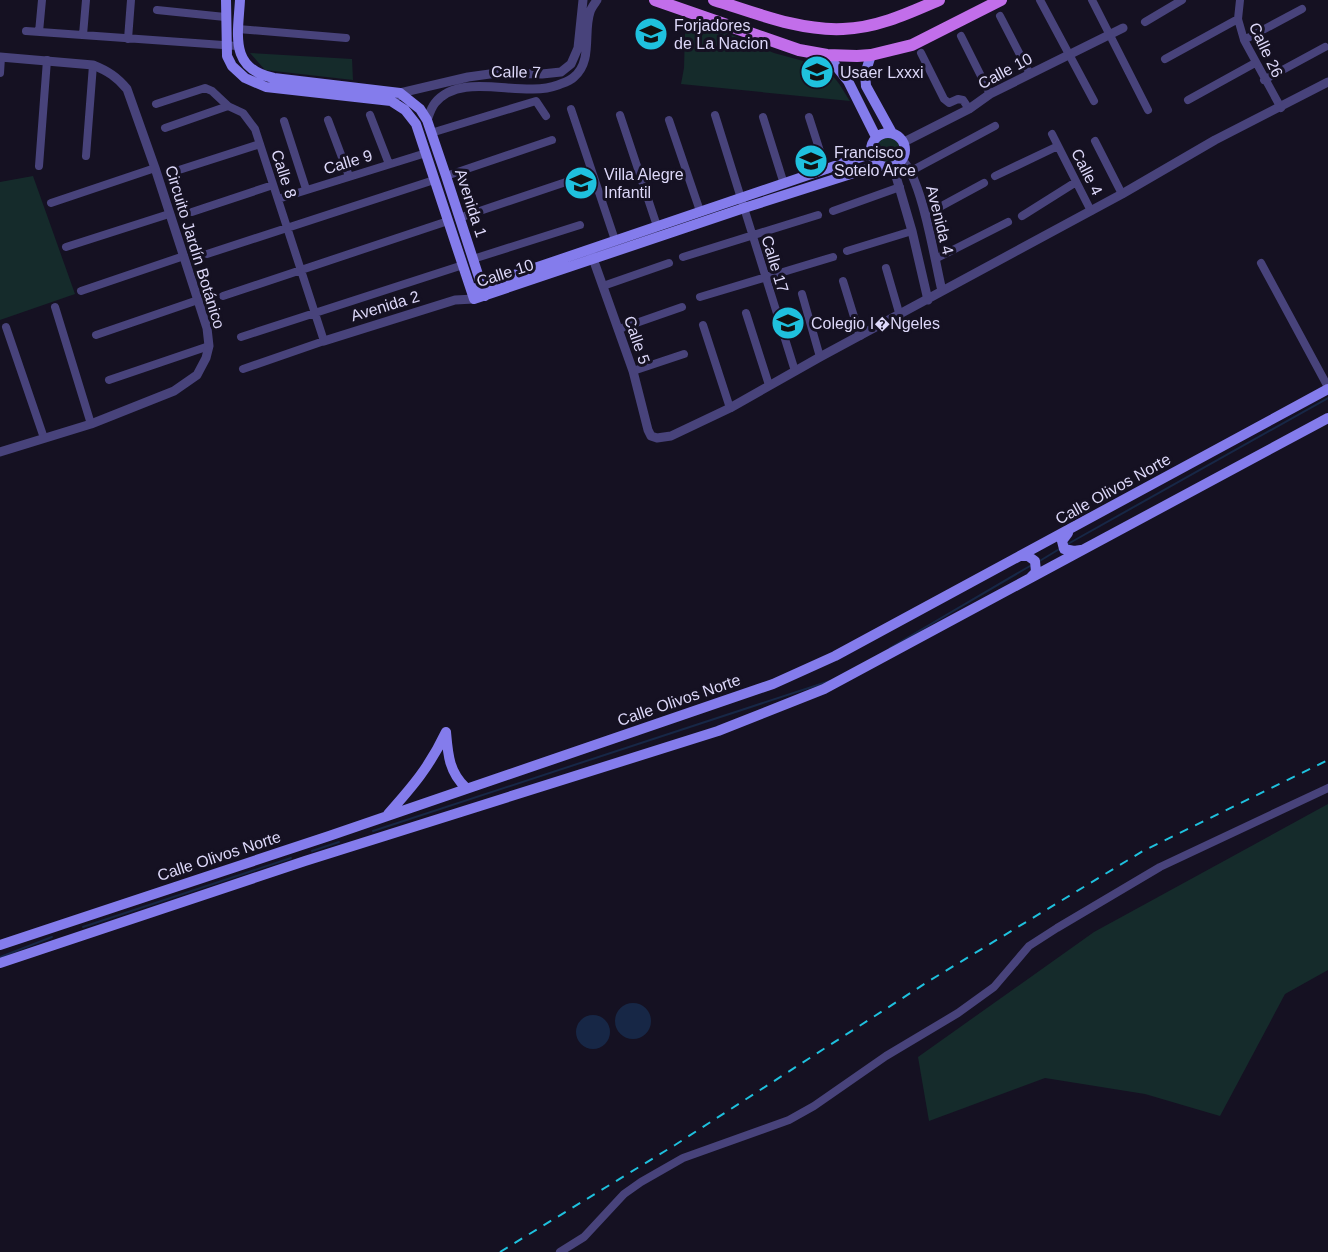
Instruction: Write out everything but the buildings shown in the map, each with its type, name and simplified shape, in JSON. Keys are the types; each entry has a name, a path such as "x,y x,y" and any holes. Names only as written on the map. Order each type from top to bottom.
{"main road":[{"path":"226,0 226,46"},
{"path":"237,46 240,0"},
{"path":"655,0 773,42 827,56 871,55 912,45 1001,0"},
{"path":"714,0 782,21 818,29 845,29 873,25 912,5 939,0"},
{"name":"Calle 7","path":"226,46 227,56 232,66 246,78 266,87 397,98"},
{"name":"Calle 7","path":"237,46 248,66 264,76 397,98"},
{"path":"871,55 865,75 866,86 892,133"},
{"path":"827,56 849,81 876,137"},
{"path":"397,98 405,110 422,122"},
{"name":"Avenida 1","path":"422,122 431,133 450,188 478,293"},
{"name":"Avenida 1","path":"422,122 426,153 434,180 448,221 468,262"},
{"path":"883,133 892,133 903,142 905,154 897,163 879,165 870,154 871,145 876,137 883,133"},
{"name":"Calle 10","path":"478,293 589,248 700,212 743,204 784,184 870,154"},
{"name":"Calle 10","path":"478,293 593,260 743,204 879,165"},
{"name":"Calle Olivos Norte","path":"0,945 386,817 773,684 835,656 1025,556 1328,388"},
{"name":"Calle Olivos Norte","path":"0,963 305,861 718,730 824,689 1328,418"},
{"path":"1068,533 1062,545 1065,549 1079,550"},
{"path":"1025,556 1035,561 1033,575"},
{"path":"386,817 407,794 432,760 446,732 448,755 453,772 466,788"}],"street":[{"path":"39,32 42,0"},
{"path":"83,35 86,0"},
{"path":"128,39 131,0"},
{"name":"Calle 7","path":"422,122 434,104 445,94 473,86 530,90 554,86 573,79 581,70 586,51 583,0"},
{"name":"Calle 7","path":"397,98 468,77 497,73 561,72 571,64 578,48 585,11 597,0"},
{"path":"1040,0 1094,101"},
{"path":"1092,0 1148,110"},
{"path":"1145,22 1182,0"},
{"name":"Calle 26","path":"1240,0 1238,19 1244,40 1254,63 1281,108"},
{"path":"1244,40 1302,9"},
{"path":"157,10 225,16"},
{"path":"1000,16 1030,74"},
{"path":"1165,59 1238,19"},
{"name":"Calle 10","path":"903,142 969,109 990,94 1123,28"},
{"path":"238,29 346,38"},
{"path":"26,31 237,46"},
{"path":"961,36 990,94"},
{"path":"1264,80 1325,47"},
{"path":"921,53 944,99 949,103 958,99 963,100 969,109"},
{"path":"0,73 1,57"},
{"name":"Circuito Jardín Botánico","path":"0,452 91,424 174,391 197,375 206,358 209,346 207,328 127,89 117,77 93,65 1,57"},
{"path":"39,166 47,60"},
{"path":"1188,100 1254,63"},
{"path":"86,156 93,65"},
{"path":"703,325 730,408 1122,194 1215,140 1328,82"},
{"name":"Calle 8","path":"156,104 205,88 212,91 228,106 246,116 255,129 324,341"},
{"path":"431,133 536,101 546,116"},
{"path":"165,128 228,106"},
{"path":"572,110 615,240"},
{"path":"370,115 389,164"},
{"path":"620,115 657,226"},
{"name":"Calle 17","path":"715,115 795,371"},
{"path":"763,117 784,184"},
{"path":"809,117 826,170"},
{"path":"328,120 349,176"},
{"path":"669,120 700,212"},
{"path":"284,121 306,189"},
{"path":"911,171 995,126"},
{"name":"Calle 4","path":"1052,134 1091,210"},
{"path":"446,176 552,140"},
{"path":"1095,141 1122,194"},
{"path":"179,170 260,144"},
{"path":"995,176 1058,146"},
{"name":"Calle 9","path":"278,198 426,153"},
{"name":"Avenida 4","path":"897,163 911,171 925,215 942,291"},
{"name":"Avenida 4","path":"897,163 900,187 928,300"},
{"path":"51,203 155,168"},
{"path":"207,255 434,180"},
{"path":"459,218 566,182"},
{"path":"1022,216 1076,182"},
{"path":"925,215 984,183"},
{"path":"192,212 273,185"},
{"path":"833,211 900,187"},
{"path":"439,192 450,188"},
{"path":"66,247 169,214"},
{"path":"683,257 818,215"},
{"path":"223,296 448,221"},
{"path":"935,259 1008,222"},
{"path":"241,337 580,225"},
{"path":"847,251 912,231"},
{"name":"Calle 5","path":"589,248 633,371 651,436 657,438 671,436 730,408"},
{"path":"81,291 184,256"},
{"path":"700,297 833,256"},
{"path":"603,286 669,263"},
{"path":"1261,263 1328,388"},
{"path":"886,268 900,316"},
{"path":"843,281 860,336"},
{"name":"Calle 10","path":"455,300 478,293"},
{"path":"802,294 820,357"},
{"path":"96,335 198,300"},
{"name":"Avenida 2","path":"324,341 455,300"},
{"path":"55,307 91,424"},
{"path":"619,329 681,307"},
{"path":"746,313 769,385"},
{"path":"6,327 44,438"},
{"path":"243,369 324,341"},
{"path":"109,380 209,346"},
{"path":"633,371 684,354"},
{"path":"560,1252 584,1237 624,1194 641,1182 682,1158 789,1120 814,1106 886,1056 958,1013 994,987 1029,946 1057,928 1160,867 1328,788"}],"green space":[{"path":"697,23 720,30 774,53 807,62 804,68 827,72 836,79 850,101 681,84 685,33"},
{"path":"250,53 352,59 353,80 265,70"},
{"path":"887,137 896,141 900,150 896,159 887,163 878,159 874,150 878,141"},
{"path":"33,176 75,294 0,320 0,182"},
{"path":"1328,804 1328,970 1285,994 1220,1116 1145,1094 1045,1078 929,1121 918,1057 1094,932"}],"water":[{"path":"633,1003 646,1008 651,1021 646,1034 633,1039 620,1034 615,1021 620,1008"},
{"path":"593,1015 605,1020 610,1032 605,1044 593,1049 581,1044 576,1032 581,1020"}],"waterway":[{"path":"1066,545 1328,398"},
{"path":"1038,562 1061,548"},
{"path":"890,648 1030,566"},
{"path":"373,831 830,681"},
{"path":"312,851 339,842"},
{"path":"83,927 291,858"},
{"path":"0,957 52,937"}],"railway":[{"path":"500,1252 675,1145 929,981 1143,851 1328,760"}],"place":[{"name":"Forjadores de La Nacion","path":"651,34"},
{"name":"Usaer Lxxxi","path":"817,72"},
{"name":"Francisco Sotelo Arce","path":"811,161"},
{"name":"Villa Alegre Infantil","path":"581,183"},
{"name":"Colegio I�Ngeles","path":"788,323"}]}
